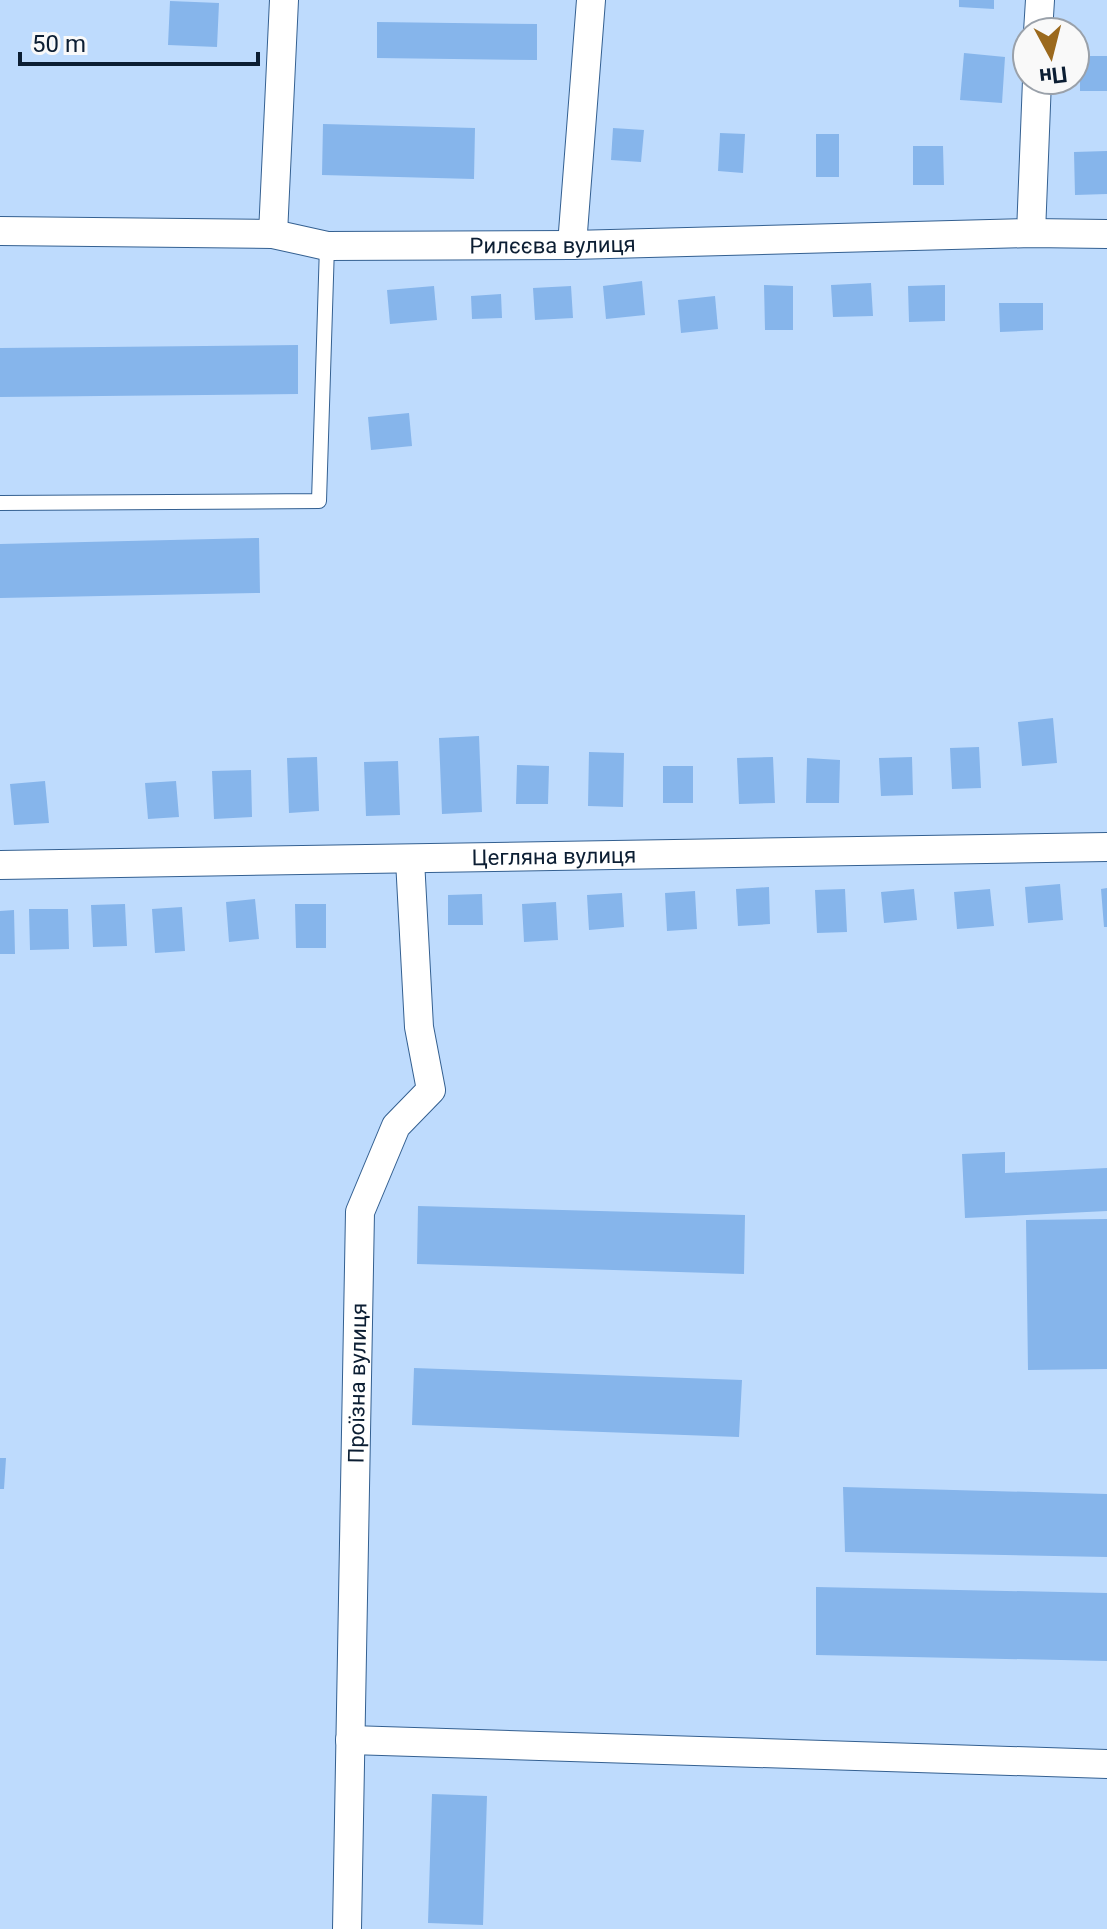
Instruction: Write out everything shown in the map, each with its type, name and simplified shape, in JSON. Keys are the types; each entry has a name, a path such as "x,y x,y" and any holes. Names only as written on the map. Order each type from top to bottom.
{"street":[{"path":"273,234 284,0"},
{"path":"572,245 591,0"},
{"path":"1031,233 1036,96"},
{"name":"Рилєєва вулиця","path":"0,231 273,234 327,246 572,245 1031,233 1107,234"},
{"name":"Цегляна вулиця","path":"0,865 1107,847"},
{"name":"Проїзна вулиця","path":"347,1929 360,1212 396,1126 431,1090 419,1027 410,860"},
{"path":"350,1740 1107,1764"}],"lane":[{"path":"0,503 319,501 327,246"}],"building":[{"path":"959,0 994,0 994,9 959,7"},
{"path":"170,1 219,3 217,47 168,45"},
{"path":"377,22 537,24 537,60 377,58"},
{"path":"964,53 1005,57 1002,103 960,100"},
{"path":"1091,56 1107,56 1107,91 1091,91"},
{"path":"323,124 475,128 474,179 322,175"},
{"path":"613,128 644,130 641,162 611,160"},
{"path":"720,133 745,134 743,173 718,171"},
{"path":"816,134 839,134 839,177 816,177"},
{"path":"913,146 943,146 944,185 913,185"},
{"path":"1107,151 1107,194 1075,195 1074,152"},
{"path":"642,281 645,315 606,319 603,286"},
{"path":"871,283 873,316 833,317 831,285"},
{"path":"764,285 793,286 793,330 765,330"},
{"path":"945,285 945,321 909,322 908,286"},
{"path":"434,286 437,320 390,324 387,290"},
{"path":"571,286 573,318 535,320 533,288"},
{"path":"501,294 502,318 472,319 471,296"},
{"path":"715,296 718,329 681,333 678,300"},
{"path":"999,303 1043,303 1043,330 1000,332"},
{"path":"298,345 298,394 0,397 0,348"},
{"path":"409,413 412,446 371,450 368,417"},
{"path":"259,538 260,593 0,598 0,544"},
{"path":"1053,718 1057,763 1022,766 1018,722"},
{"path":"479,736 482,812 442,814 439,738"},
{"path":"979,747 981,788 952,789 950,748"},
{"path":"589,752 624,753 623,807 588,806"},
{"path":"317,757 319,811 289,813 287,758"},
{"path":"773,757 775,803 739,804 737,758"},
{"path":"912,757 913,795 881,796 879,758"},
{"path":"807,758 840,760 839,803 806,803"},
{"path":"398,761 400,815 366,816 364,762"},
{"path":"517,765 549,766 548,804 516,804"},
{"path":"663,766 693,766 693,803 663,803"},
{"path":"251,770 252,817 214,819 212,771"},
{"path":"45,781 49,823 14,825 10,784"},
{"path":"176,781 179,817 148,819 145,783"},
{"path":"1060,884 1063,920 1028,923 1025,887"},
{"path":"769,887 770,924 738,926 736,889"},
{"path":"1107,888 1107,927 1104,927 1101,889"},
{"path":"845,889 847,932 817,933 815,890"},
{"path":"914,889 917,920 884,923 881,892"},
{"path":"990,889 994,926 957,929 954,892"},
{"path":"695,891 697,929 667,931 665,893"},
{"path":"622,893 624,927 589,930 587,895"},
{"path":"482,894 483,925 448,925 448,895"},
{"path":"255,899 259,939 229,942 226,902"},
{"path":"556,902 558,940 524,942 522,904"},
{"path":"125,904 127,946 93,947 91,905"},
{"path":"295,904 326,904 326,948 296,948"},
{"path":"182,907 185,951 155,953 152,909"},
{"path":"29,909 68,909 69,949 30,950"},
{"path":"14,910 15,954 0,954 0,911"},
{"path":"1005,1152 1005,1173 1107,1168 1107,1211 965,1218 962,1154"},
{"path":"418,1206 745,1215 744,1274 417,1264"},
{"path":"1107,1219 1107,1369 1028,1370 1026,1220"},
{"path":"414,1368 742,1380 739,1437 412,1425"},
{"path":"0,1458 6,1458 4,1489 0,1489"},
{"path":"843,1487 1107,1494 1107,1557 845,1552"},
{"path":"816,1587 1107,1593 1107,1661 816,1655"},
{"path":"432,1794 487,1796 483,1925 428,1923"}]}
